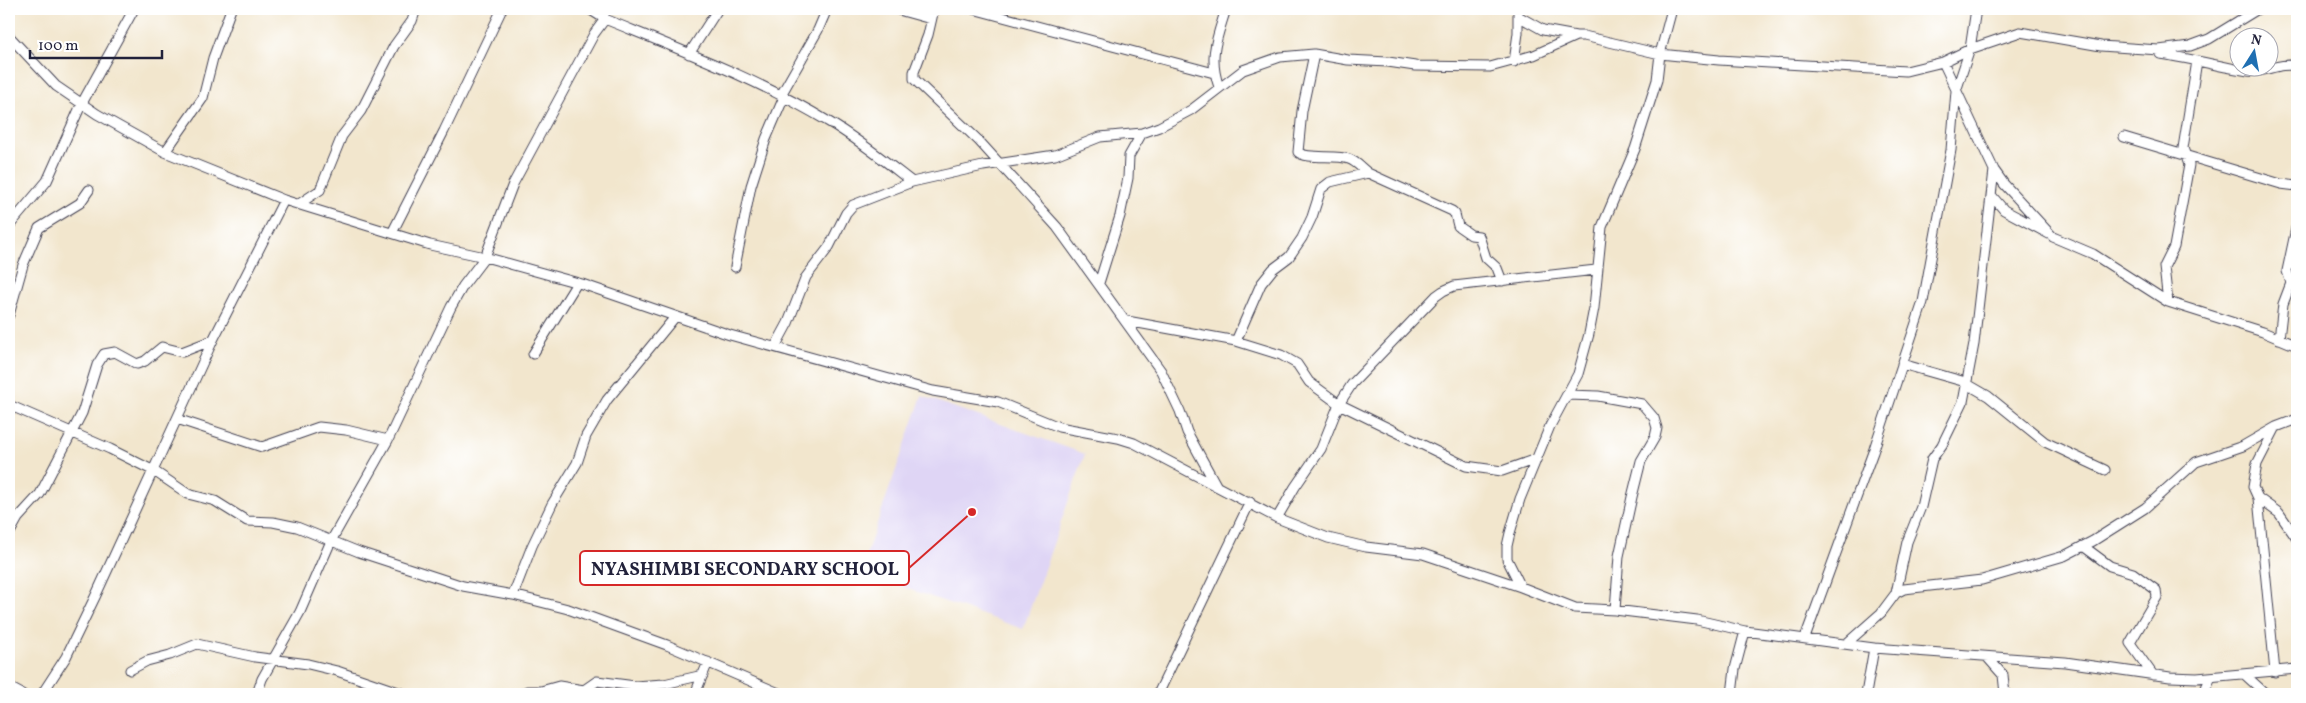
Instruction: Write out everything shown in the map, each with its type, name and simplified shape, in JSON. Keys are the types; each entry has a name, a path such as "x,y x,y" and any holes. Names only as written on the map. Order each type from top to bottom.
{"street":[{"path":"9,226 47,181 81,104 134,9"},
{"path":"165,152 203,98 213,58 231,9"},
{"path":"299,204 320,190 342,136 361,111 394,46 412,21 416,9"},
{"path":"392,233 444,131 502,9"},
{"path":"589,9 603,18 733,71 782,96 830,122 912,182"},
{"path":"256,694 262,679 300,612 331,541 388,440 451,307 463,286 485,257 513,184 607,9"},
{"path":"689,54 718,9"},
{"path":"735,267 751,186 766,139 782,96 818,30 827,9"},
{"path":"895,9 931,20"},
{"path":"934,9 928,35 914,72 914,79 999,163 1058,226 1127,321 1170,388 1187,432 1216,485"},
{"path":"973,9 1214,73"},
{"path":"1219,87 1212,65 1226,9"},
{"path":"1521,587 1507,559 1507,546 1520,499 1536,459 1557,411 1568,395 1578,374 1589,334 1602,227 1635,149 1657,80 1660,54 1672,9"},
{"path":"1805,638 1873,452 1923,302 1951,150 1956,91 1970,48 1976,9"},
{"path":"1518,12 1544,30 1584,36 1660,54 1719,60 1906,71 1943,62 1970,48 2020,32 2101,46 2172,49 2190,46 2209,39 2258,9"},
{"path":"1514,62 1518,12"},
{"path":"9,36 56,86 81,104 165,152 284,200 430,245 485,257 577,282 675,318 775,347 933,391 998,402 1059,428 1118,438 1134,443 1278,518 1336,541 1423,554 1521,587 1574,608 1615,610 1697,620 1745,631 1874,648 1988,658 2065,662 2170,678 2211,677 2297,669"},
{"path":"775,347 788,323 806,277 829,247 850,208 859,201 912,182 999,163 1055,155 1100,136 1142,133 1159,127 1191,110 1243,70 1280,57 1314,54 1348,60 1442,68 1490,67 1514,62 1576,36"},
{"path":"1314,54 1302,111 1298,152 1305,155 1349,159 1368,173 1452,212 1455,214 1458,226 1471,235 1479,236 1486,258 1497,268 1502,281"},
{"path":"2160,54 2249,71 2267,70 2283,64 2297,66"},
{"path":"2168,302 2164,267 2174,247 2188,165 2183,148 2197,61"},
{"path":"1943,62 1994,170 2004,184 2054,237"},
{"path":"1099,283 1120,216 1128,178 1129,156 1142,133"},
{"path":"2124,137 2281,184 2297,186"},
{"path":"1896,594 1907,542 1921,507 1932,459 1942,445 1963,402 1974,344 1994,170"},
{"path":"1236,341 1261,284 1289,256 1302,238 1312,217 1321,190 1330,182 1368,173"},
{"path":"9,314 23,265 39,228 80,203 89,190"},
{"path":"1992,196 2004,210 2054,237 2093,254 2168,302 2297,346"},
{"path":"42,694 66,657 214,340 284,200"},
{"path":"2279,339 2283,304 2291,284 2287,271 2297,224"},
{"path":"1278,518 1295,487 1321,449 1339,404 1352,384 1409,323 1443,291 1454,286 1596,270"},
{"path":"533,354 577,282"},
{"path":"513,595 552,504 577,463 586,436 603,407 675,318"},
{"path":"1127,321 1236,341 1281,355 1299,366 1310,382 1339,404 1466,466 1502,471 1536,459"},
{"path":"9,534 18,518 40,494 87,402 97,365 104,354 115,352 137,364 145,361 162,347 182,352 214,340"},
{"path":"1902,364 1966,384 1988,396 2045,442 2105,470"},
{"path":"1568,395 1598,396 1642,404 1654,418 1657,428 1655,437 1641,461 1618,556 1615,610"},
{"path":"9,405 154,471 188,494 215,501 247,521 283,524 463,586 513,595 568,609 667,645 780,694"},
{"path":"177,419 262,447 319,428 346,430 388,440"},
{"path":"1847,643 1881,613 1896,594 1909,587 1952,584 2013,572 2054,560 2083,546 2145,508 2196,462 2243,446 2276,427 2297,419"},
{"path":"2275,672 2258,498 2253,487 2253,478 2257,464 2276,427"},
{"path":"2258,498 2279,514 2297,539"},
{"path":"1158,694 1250,502"},
{"path":"2083,546 2110,566 2132,573 2156,590 2157,597 2130,642 2153,675"},
{"path":"1732,694 1735,669 1745,631"},
{"path":"130,670 147,661 170,655 197,644 274,659 291,660 337,671 404,694"},
{"path":"1866,694 1874,648"},
{"path":"1988,658 2003,675 2005,694"},
{"path":"695,694 708,662"},
{"path":"2244,674 2266,694"},
{"path":"522,694 528,691 541,691 559,686 584,690 597,682 635,686 664,684 703,675"},
{"path":"2203,694 2211,677"},
{"path":"9,687 22,694"}],"shaded area":[{"path":"922,396 1085,454 1023,629 860,572"}],"place":[{"name":"NYASHIMBI SECONDARY SCHOOL","path":"972,512"}]}
